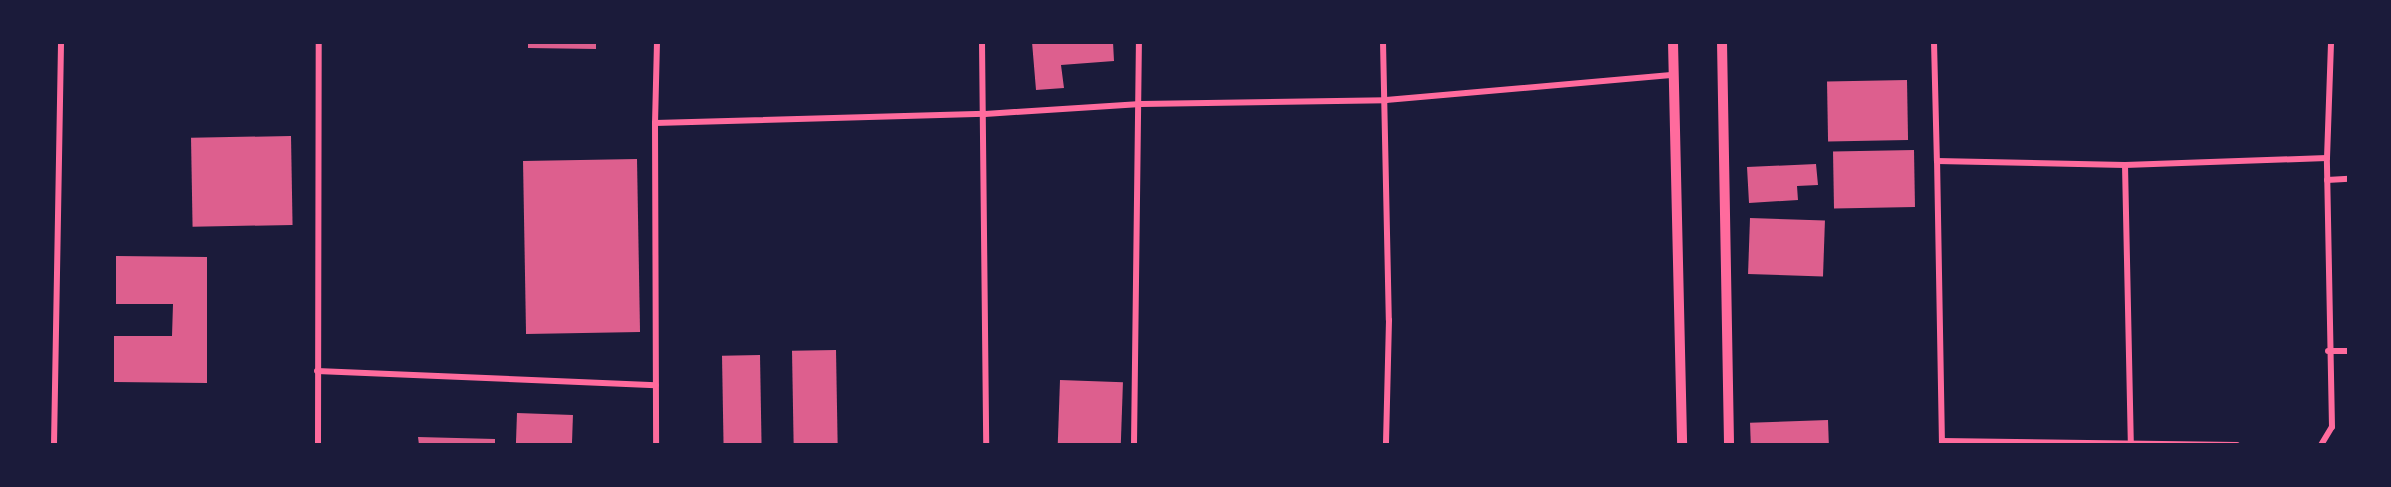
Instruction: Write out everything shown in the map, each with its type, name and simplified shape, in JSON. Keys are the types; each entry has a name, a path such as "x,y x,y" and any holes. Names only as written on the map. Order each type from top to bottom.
{"street":[{"path":"54,445 61,42"},
{"path":"318,445 316,371 319,42"},
{"path":"656,445 657,42"},
{"path":"982,42 985,114 986,445"},
{"path":"1134,445 1141,104 1139,42"},
{"path":"1383,42 1386,99 1386,445"},
{"path":"1673,42 1682,445"},
{"path":"1722,42 1729,445"},
{"path":"1934,42 1942,443 2237,445"},
{"path":"2321,445 2332,427 2328,351 2327,180 2331,42"},
{"path":"655,123 985,114 1141,104 1386,99 1674,75"},
{"path":"1937,161 2125,165 2327,158"},
{"path":"2125,165 2131,443"},
{"path":"2327,180 2349,179"},
{"path":"2328,351 2349,351"},
{"path":"316,371 656,385"}],"building":[{"path":"528,42 596,42 596,49 528,48"},
{"path":"1032,42 1113,42 1114,61 1061,65 1064,88 1036,90"},
{"path":"1907,80 1908,140 1828,141 1827,81"},
{"path":"291,136 293,225 193,227 191,138"},
{"path":"1914,150 1915,207 1834,208 1833,151"},
{"path":"637,159 640,332 526,334 523,161"},
{"path":"1816,164 1818,185 1797,186 1798,200 1749,203 1747,167"},
{"path":"1750,218 1825,221 1823,277 1748,274"},
{"path":"116,256 207,257 207,383 114,382 114,336 172,336 173,304 116,304"},
{"path":"836,350 838,445 794,445 792,351"},
{"path":"760,355 762,445 724,445 722,356"},
{"path":"1060,380 1123,382 1121,445 1058,445"},
{"path":"517,413 573,415 572,445 516,445"},
{"path":"1828,420 1829,445 1751,445 1750,423"},
{"path":"418,437 495,439 495,445 419,445"}]}
